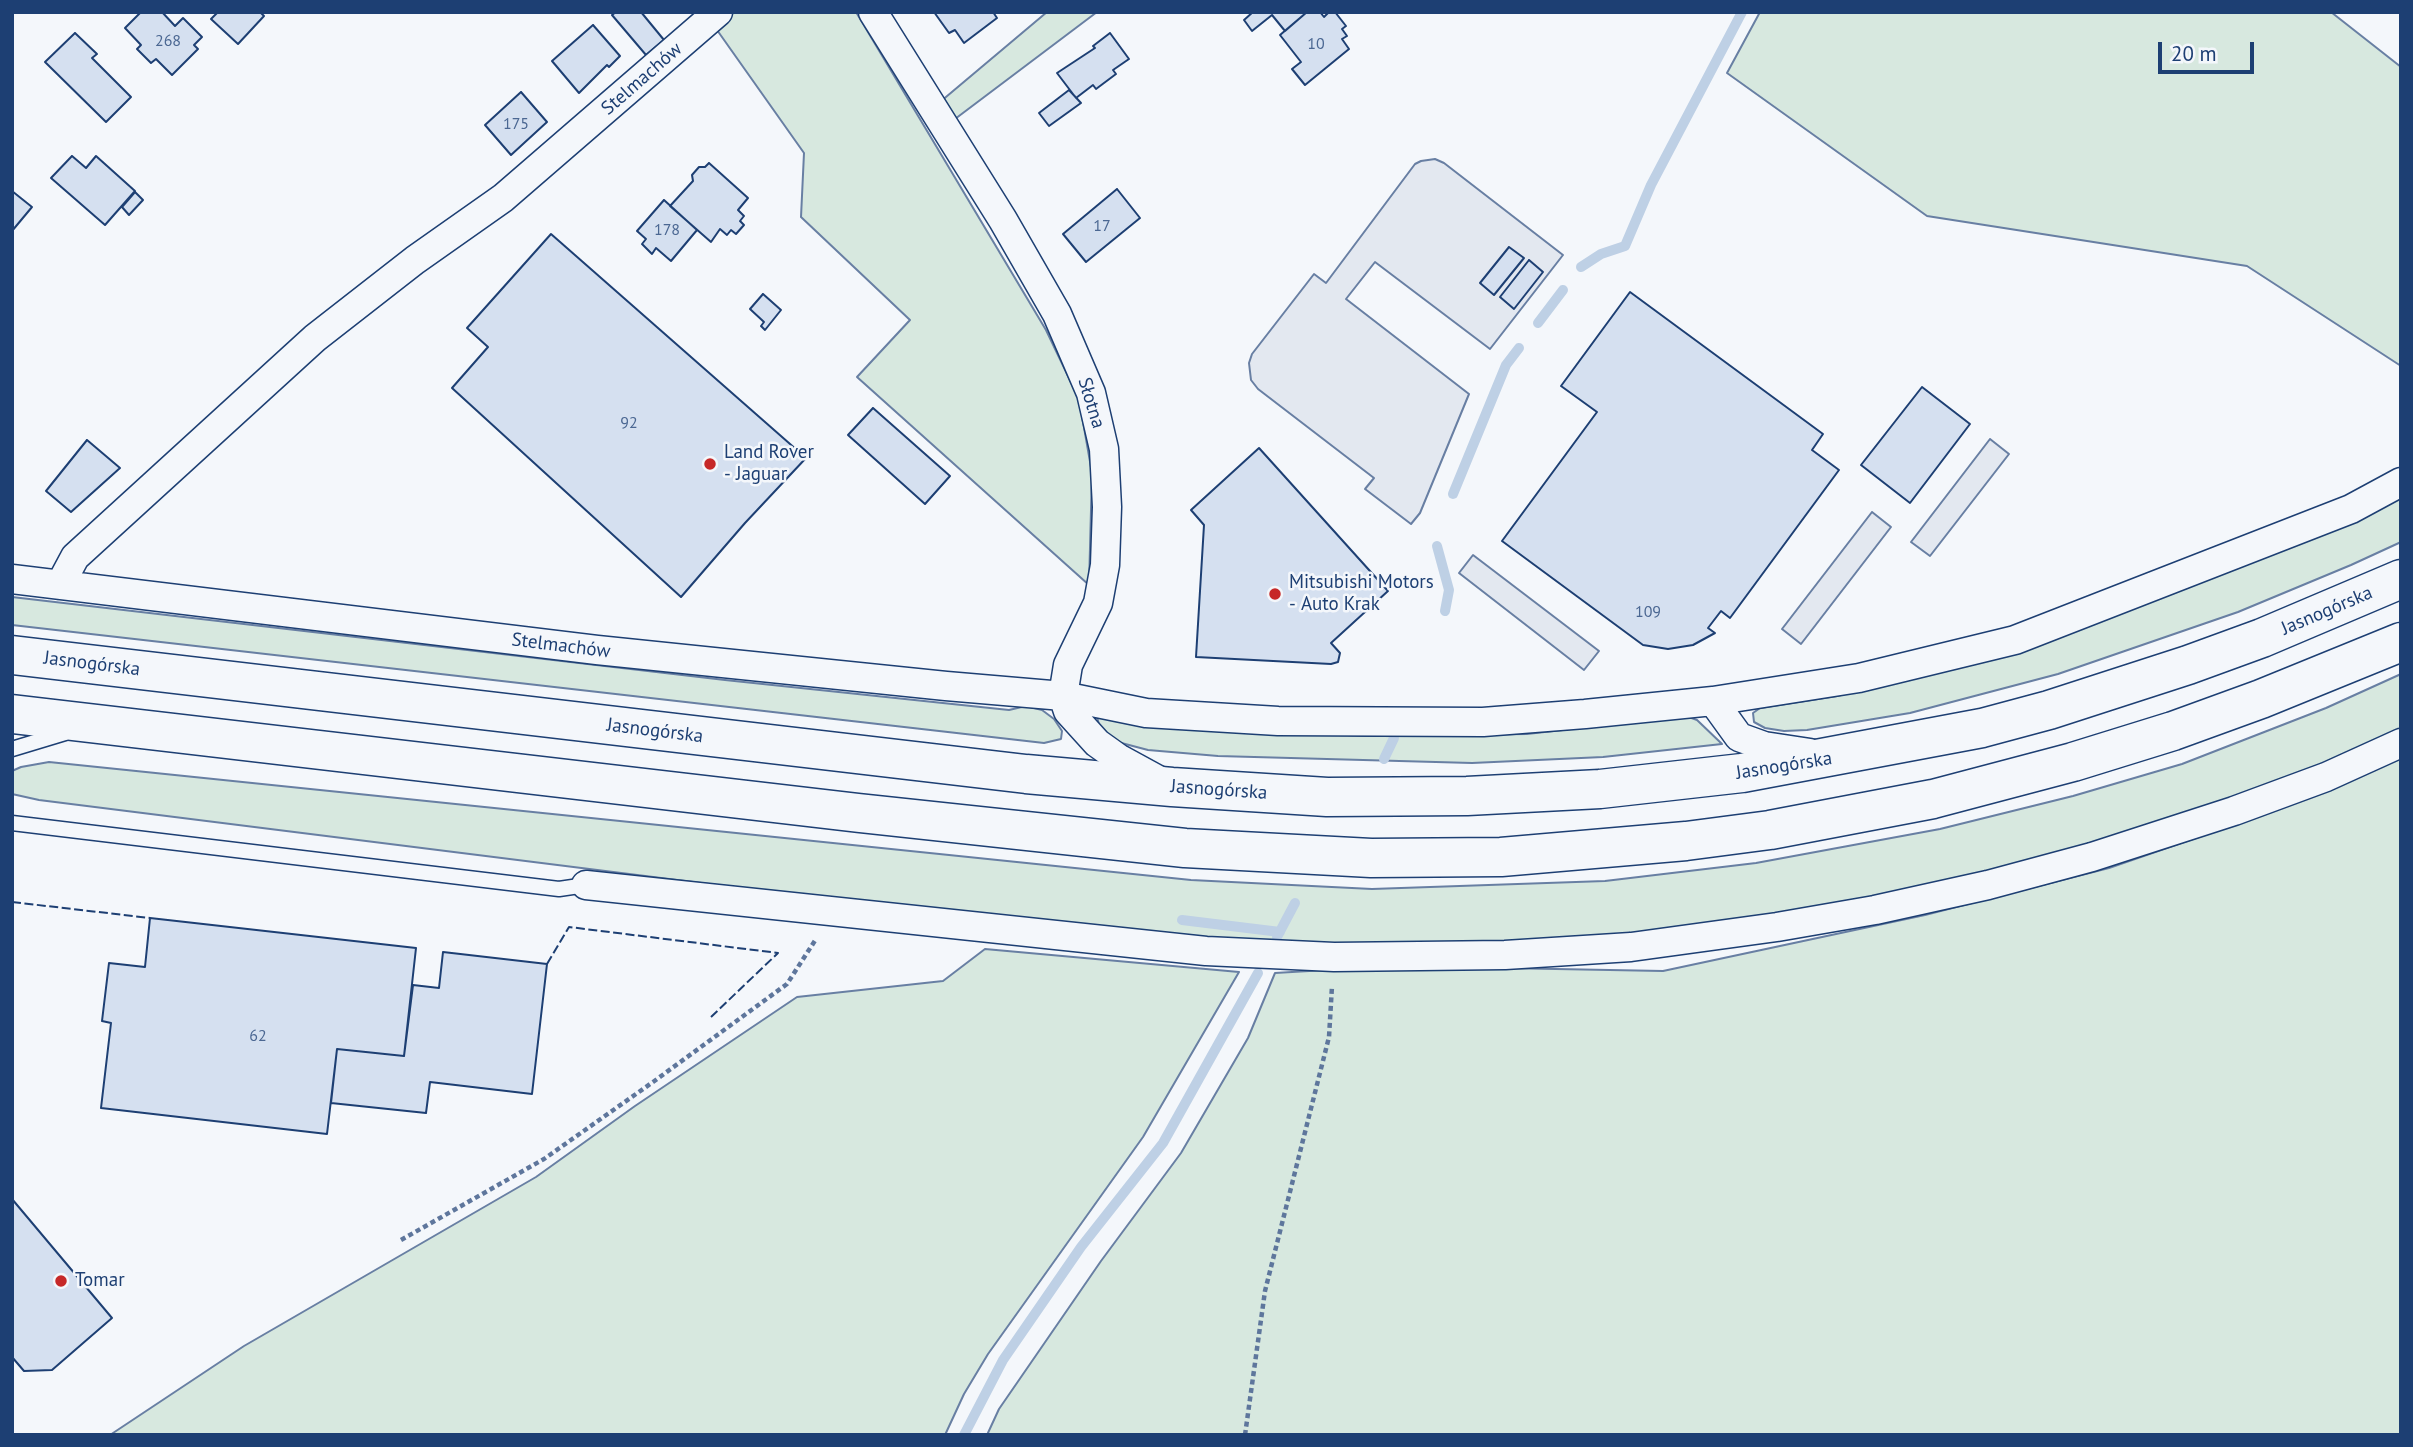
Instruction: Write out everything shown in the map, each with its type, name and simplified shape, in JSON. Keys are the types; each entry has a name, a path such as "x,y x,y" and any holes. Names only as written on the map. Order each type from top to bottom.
{"main road":[{"name":"Jasnogórska","path":"12,655 1000,771 1172,787 1327,797 1408,798 1526,794 1729,775 1983,728 2120,688 2262,638 2401,579"},
{"path":"12,714 873,815 1185,848 1371,858 1501,857 1710,838 1854,815 1933,799 2073,762 2174,731 2401,642"}],"street":[{"name":"Stelmachów","path":"60,585 75,556 315,338 415,260 503,198 718,12"},
{"name":"Słotna","path":"873,12 1057,314 1091,393 1104,449 1107,507 1105,565 1098,603 1068,665 1063,696"},
{"name":"Stelmachów","path":"12,579 597,650 946,687 1063,696 1146,713 1278,721 1483,722 1713,701 1859,678 2015,640 2351,509 2401,482"},
{"path":"1063,696 1068,711 1097,743 1118,758 1172,787"},
{"path":"1713,701 1739,737 1764,746 1837,757"},
{"path":"586,885 1206,951 1334,957 1505,955 1631,947 1875,911 1989,885 2105,853 2234,811 2326,777 2401,743"}],"lane":[{"path":"12,749 99,724"},
{"path":"12,823 559,889 586,885"}],"path":[{"path":"401,1240 544,1159 787,984 835,910"},
{"path":"1245,1435 1265,1291 1329,1037 1334,957"}],"shaded area":[{"path":"734,12 856,12 1046,330 1079,399 1092,473 1089,585 857,377 910,320 801,217 804,153 717,30"},
{"path":"1047,12 1097,12 955,119 940,102"},
{"path":"1760,12 2331,12 2401,67 2401,366 2247,266 1927,216 1727,73"},
{"path":"1435,159 1444,163 1563,255 1490,349 1375,262 1346,299 1469,394 1420,513 1411,524 1365,489 1374,478 1258,389 1251,380 1249,363 1252,354 1314,274 1326,283 1415,164"},
{"path":"1990,439 2009,454 1930,556 1911,542"},
{"path":"2401,496 2401,542 2238,612 2058,674 1910,713 1807,730 1784,731 1765,728 1754,722 1753,713 1760,708 1837,696 2019,651"},
{"path":"1872,512 1891,527 1801,644 1782,629"},
{"path":"1473,555 1599,651 1584,670 1459,573"},
{"path":"12,597 725,680 1009,710 1026,706 1042,710 1054,719 1062,731 1061,739 1044,743 12,625"},
{"path":"2401,674 2401,736 2098,846 1956,881 1775,918 1588,940 1322,944 1205,938 733,887 39,800 12,794 12,771 49,762 1191,880 1372,889 1605,881 1756,863 1940,829 2073,796 2182,764 2326,708"},
{"path":"1686,716 1697,720 1722,744 1603,757 1472,763 1218,756 1148,750 1110,740 1101,732 1097,717 1158,725 1367,736 1527,734"},
{"path":"2401,758 2401,1435 987,1435 999,1409 1101,1261 1181,1153 1248,1038 1275,973 1395,966 1663,971 1925,915 2109,868 2271,812"},
{"path":"985,949 1239,972 1143,1137 988,1354 964,1394 945,1435 110,1435 244,1346 536,1177 635,1106 797,997 943,981"}],"building":[{"path":"141,12 162,12 175,26 183,18 202,37 194,45 198,49 172,75 156,59 151,63 137,49 141,45 125,28"},
{"path":"218,12 260,12 264,16 238,44 211,19"},
{"path":"616,12 641,12 664,40 646,55 612,15"},
{"path":"934,12 993,12 997,18 964,43 955,30 949,33"},
{"path":"1253,12 1307,12 1285,31 1272,15 1252,31 1244,20"},
{"path":"1307,12 1320,12 1324,17 1329,12 1335,12 1346,26 1342,29 1347,36 1342,39 1349,49 1305,85 1292,69 1301,62 1280,35"},
{"path":"593,25 620,56 579,93 552,61"},
{"path":"75,33 97,54 92,58 131,97 106,122 45,62"},
{"path":"1110,33 1129,59 1113,70 1116,74 1096,89 1093,85 1076,98 1057,73 1095,48 1093,46"},
{"path":"1069,90 1081,103 1049,126 1039,113"},
{"path":"521,92 547,122 511,155 485,125"},
{"path":"72,156 86,168 96,156 135,191 105,225 51,178"},
{"path":"709,163 748,198 738,210 744,216 740,221 744,225 736,234 731,230 727,235 720,229 711,242 670,206 693,181 692,175 699,167 705,167"},
{"path":"1117,189 1140,218 1086,262 1063,234"},
{"path":"12,191 32,207 12,231"},
{"path":"135,192 143,200 129,215 122,207"},
{"path":"664,200 697,230 671,261 656,248 652,254 642,244 646,239 637,231"},
{"path":"551,234 806,458 681,597 452,388 488,347 467,328"},
{"path":"1509,247 1524,258 1494,295 1480,283"},
{"path":"1529,260 1543,272 1514,309 1500,297"},
{"path":"1630,292 1823,434 1812,450 1839,470 1730,618 1721,611 1708,628 1715,633 1693,645 1668,649 1643,645 1502,541 1597,412 1561,386"},
{"path":"763,294 781,310 765,330 761,326 764,322 750,309"},
{"path":"1922,387 1970,424 1910,503 1861,465"},
{"path":"873,408 950,476 925,504 848,435"},
{"path":"87,440 120,468 71,512 46,491"},
{"path":"1259,448 1388,591 1331,643 1340,653 1338,662 1331,664 1196,657 1204,525 1191,510"},
{"path":"150,918 416,948 404,1056 337,1049 327,1134 101,1108 111,1023 102,1021 109,963 145,967"},
{"path":"443,952 547,964 532,1094 430,1082 426,1113 331,1103 337,1049 404,1056 413,985 439,988"},
{"path":"12,1199 112,1318 52,1370 24,1371 12,1357"}],"waterway":[{"path":"1581,267 1601,254 1625,246 1651,185 1742,12"},
{"path":"1538,323 1563,290"},
{"path":"1453,494 1506,365 1519,348"},
{"path":"1437,546 1449,590 1445,611"},
{"path":"1384,759 1394,738"},
{"path":"1277,937 1295,903"},
{"path":"1182,920 1280,932"},
{"path":"964,1435 1003,1360 1081,1247 1163,1143 1258,973"}],"fence":[{"path":"12,902 150,918"},
{"path":"547,964 569,927 778,953 711,1017"}],"place":[{"name":"Land Rover - Jaguar","path":"710,464"},
{"name":"Mitsubishi Motors - Auto Krak","path":"1275,594"},
{"name":"Tomar","path":"61,1281"}]}
